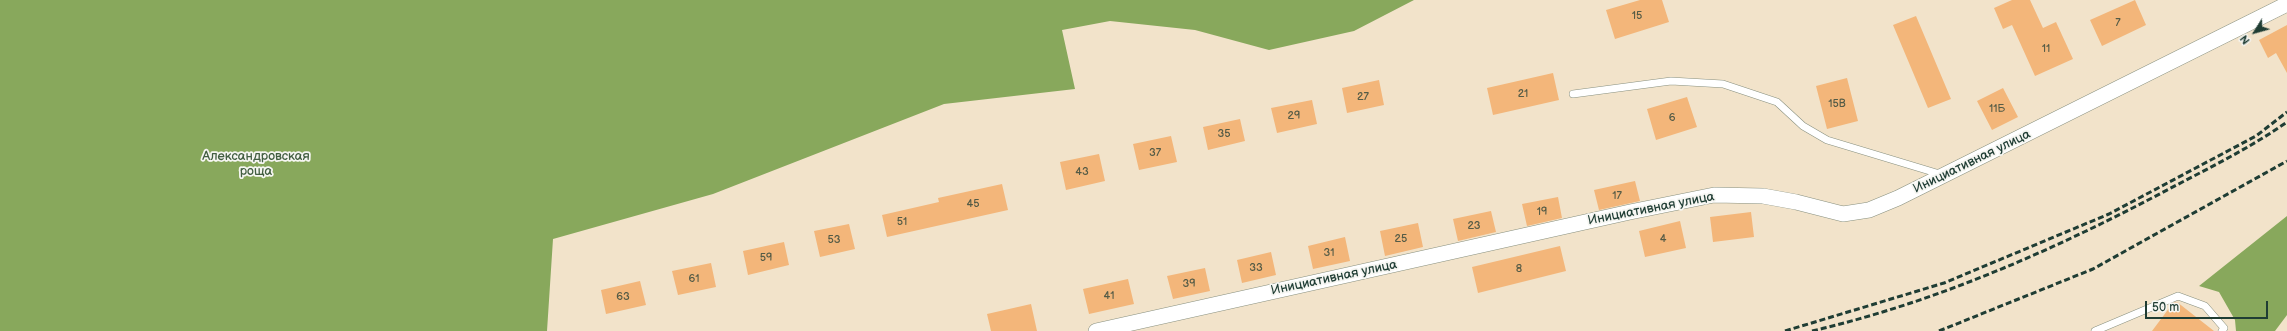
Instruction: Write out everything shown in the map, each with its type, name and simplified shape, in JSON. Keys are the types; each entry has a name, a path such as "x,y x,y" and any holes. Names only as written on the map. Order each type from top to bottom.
{"street":[{"name":"Инициативная улица","path":"1096,331 1630,212 1714,195 1763,196 1796,202 1843,214 1870,210 1944,175 2287,4"}],"lane":[{"path":"1573,94 1671,81 1723,84 1777,102 1803,126 1827,140 1944,175"},
{"path":"2094,331 2178,296 2205,306 2224,328 2222,331"}],"green space":[{"name":"Александровская роща","path":"0,0 1414,0 1354,31 1269,50 1195,30 1110,21 1062,30 1075,89 944,104 713,194 553,239 547,331 0,331"},
{"path":"2287,216 2287,315 2275,331 2236,331 2235,320 2219,292 2199,286"}],"building":[{"path":"1640,0 1662,0 1669,22 1615,39 1606,10"},
{"path":"2012,0 2030,0 2043,28 2056,22 2073,59 2035,76 2012,25 2003,29 1994,8"},
{"path":"2135,0 2146,25 2102,46 2090,20"},
{"path":"1916,16 1951,99 1928,108 1893,25"},
{"path":"2287,25 2287,73 2276,53 2268,58 2259,40"},
{"path":"1553,73 1559,100 1493,115 1487,88"},
{"path":"1847,78 1858,121 1827,129 1816,86"},
{"path":"1379,80 1384,105 1347,113 1342,88"},
{"path":"2003,88 2018,117 1992,130 1977,101"},
{"path":"1687,97 1697,127 1656,140 1647,109"},
{"path":"1312,100 1317,124 1277,133 1271,108"},
{"path":"1240,119 1245,141 1208,150 1203,127"},
{"path":"1171,136 1177,162 1139,170 1133,144"},
{"path":"1099,154 1105,181 1066,190 1060,162"},
{"path":"1635,181 1640,201 1599,210 1594,190"},
{"path":"1002,184 1008,210 887,237 882,215 939,202 938,198"},
{"path":"1558,197 1562,218 1527,226 1522,204"},
{"path":"1491,211 1496,232 1458,241 1453,219"},
{"path":"1751,212 1754,237 1713,242 1710,217"},
{"path":"1680,221 1686,248 1645,257 1639,231"},
{"path":"1418,223 1423,247 1385,256 1380,231"},
{"path":"849,224 855,249 820,257 814,231"},
{"path":"1345,237 1350,261 1313,269 1308,246"},
{"path":"784,242 789,265 748,275 743,251"},
{"path":"1560,246 1566,271 1478,293 1472,267"},
{"path":"1271,252 1276,275 1242,283 1237,260"},
{"path":"711,263 716,287 678,295 672,271"},
{"path":"1205,268 1210,291 1173,299 1167,276"},
{"path":"1128,279 1134,304 1089,314 1083,289"},
{"path":"640,281 646,305 606,314 601,290"},
{"path":"2177,302 2214,331 2152,331 2173,303"},
{"path":"1031,304 1037,331 991,331 987,314"}],"railway":[{"path":"1785,331 1944,283 2109,214 2256,136 2287,112"},
{"path":"1812,331 1905,305 1995,272 2039,253 2126,211 2214,165 2244,149 2287,122"},
{"path":"1939,331 2093,269 2287,161"}]}
